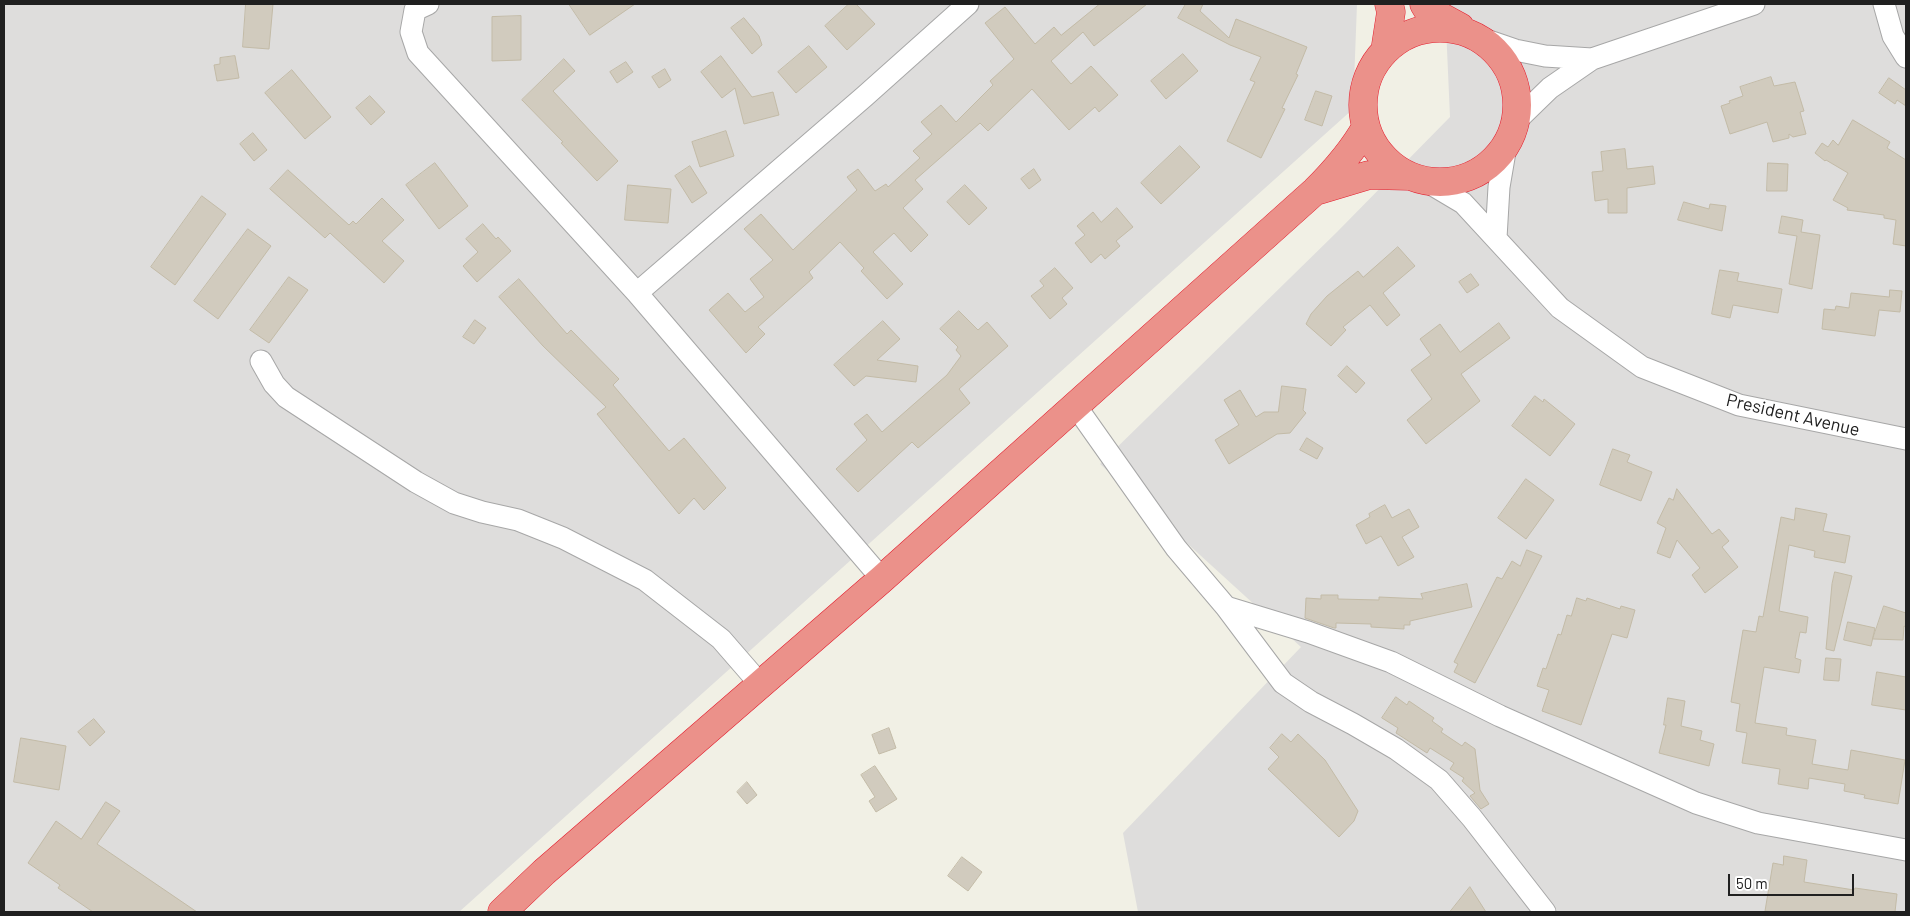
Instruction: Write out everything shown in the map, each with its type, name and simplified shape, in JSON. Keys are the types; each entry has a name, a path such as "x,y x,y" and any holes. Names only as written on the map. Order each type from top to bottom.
{"highway":[{"path":"1385,51 1391,12 1389,4"},
{"path":"1315,192 1369,176 1449,182 1472,176 1491,163 1506,146 1516,120 1517,96 1511,74 1498,53 1474,35 1427,9 1424,4"},
{"path":"1418,179 1390,164 1376,147 1366,127 1363,107 1365,86 1373,67 1385,51 1402,37 1423,29 1446,27 1474,35"},
{"path":"502,912 544,872 882,579 1315,192 1354,148 1366,127"}],"street":[{"path":"428,4 415,10 411,32 418,52 638,293 882,579"},
{"path":"638,293 968,4"},
{"path":"1516,120 1550,88 1592,59 1754,4"},
{"path":"1884,4 1893,36 1906,57"},
{"path":"1474,35 1522,52 1545,56 1592,59"},
{"path":"1496,238 1499,187 1506,146"},
{"name":"President Avenue","path":"1418,179 1463,203 1560,308 1642,367 1738,406 1906,439"},
{"path":"261,361 274,384 286,397 416,482 454,503 482,512 518,520 563,538 645,580 721,639 760,684"},
{"path":"1076,406 1176,548 1226,607 1283,683 1311,702 1396,749 1439,780 1472,818 1545,912"},
{"path":"1226,607 1308,632 1391,662 1508,720 1696,803 1758,823 1906,850"}],"shaded area":[{"path":"4,4 1357,4 1353,109 459,912 4,912"},
{"path":"1445,4 1906,4 1906,912 1138,912 1123,833 1301,647 1100,464 1337,232 1450,117"}],"building":[{"path":"246,4 273,4 269,49 243,47"},
{"path":"569,4 635,4 590,35"},
{"path":"849,4 856,4 875,24 847,50 825,26"},
{"path":"1100,4 1147,4 1094,46 1083,32 1051,61 1071,84 1091,66 1118,95 1099,112 1095,107 1069,130 1032,89 988,131 980,123 915,180 923,189 903,208 928,235 911,252 894,233 873,252 903,284 887,299 861,271 864,268 840,242 809,272 813,278 758,327 765,334 746,353 709,310 728,293 745,312 764,297 750,279 773,260 744,229 761,214 793,250 857,190 847,177 858,169 875,191 886,184 888,187 920,158 913,151 932,134 921,122 941,105 956,122 993,85 990,81 1014,59 985,23 1005,7 1035,44 1054,27 1061,35"},
{"path":"1186,4 1203,4 1200,11 1229,38 1236,19 1307,47 1296,74 1298,75 1282,108 1285,109 1261,158 1227,141 1255,82 1250,80 1261,57 1230,45 1178,18"},
{"path":"521,16 521,60 492,61 492,17"},
{"path":"744,18 759,36 762,45 752,54 731,28"},
{"path":"809,46 827,67 796,93 778,72"},
{"path":"1183,54 1198,71 1166,99 1151,81"},
{"path":"235,56 239,78 217,81 214,65 220,64 220,58"},
{"path":"721,56 752,97 773,92 779,115 744,124 735,88 722,98 701,72"},
{"path":"564,59 575,71 553,91 618,161 597,181 561,143 563,142 522,100"},
{"path":"626,62 633,72 617,83 610,72"},
{"path":"665,69 671,80 659,88 652,77"},
{"path":"292,70 331,117 305,139 265,93"},
{"path":"1771,77 1774,86 1795,82 1804,111 1800,112 1806,134 1793,137 1789,134 1789,138 1773,142 1767,122 1730,134 1721,106 1743,96 1740,87"},
{"path":"1889,78 1906,90 1906,106 1897,100 1895,104 1879,93"},
{"path":"1316,91 1332,96 1322,126 1305,120"},
{"path":"370,96 385,112 371,125 356,108"},
{"path":"1853,120 1890,142 1887,148 1906,160 1906,246 1893,244 1896,220 1884,218 1884,215 1847,210 1848,208 1833,200 1848,173 1825,161 1815,153 1822,143 1828,147 1833,140 1838,145"},
{"path":"726,131 734,156 700,167 692,142"},
{"path":"253,133 267,150 254,161 240,144"},
{"path":"1180,146 1200,167 1161,204 1141,183"},
{"path":"1625,149 1627,169 1653,166 1655,184 1627,188 1627,213 1608,213 1608,199 1595,201 1592,172 1603,171 1601,152"},
{"path":"435,163 468,206 439,229 406,185"},
{"path":"1768,163 1788,164 1787,191 1767,191"},
{"path":"690,166 707,193 692,203 675,176"},
{"path":"1034,169 1041,180 1029,189 1021,179"},
{"path":"288,170 349,225 353,221 356,224 382,198 404,220 382,241 404,261 384,283 330,233 325,238 270,189"},
{"path":"628,185 671,189 668,223 625,220"},
{"path":"965,185 987,208 969,225 947,202"},
{"path":"202,196 226,214 175,285 151,267"},
{"path":"1684,202 1709,209 1710,204 1726,206 1722,231 1678,220"},
{"path":"1117,208 1133,227 1116,241 1120,246 1105,259 1101,254 1091,263 1075,243 1085,235 1077,226 1093,212 1101,222"},
{"path":"1782,216 1803,220 1801,232 1820,235 1812,289 1789,284 1797,236 1779,233"},
{"path":"483,224 496,239 498,237 511,251 477,282 463,266 478,252 466,239"},
{"path":"248,229 271,246 218,319 194,301"},
{"path":"1398,247 1415,266 1383,293 1400,315 1387,326 1370,305 1343,327 1346,330 1331,346 1306,324 1311,314 1327,296 1358,271 1363,277"},
{"path":"1055,268 1073,288 1062,298 1067,304 1050,319 1031,296 1044,286 1040,281"},
{"path":"1720,270 1739,273 1737,281 1782,289 1778,313 1733,305 1730,318 1712,314"},
{"path":"1471,274 1479,285 1467,293 1459,282"},
{"path":"289,277 308,290 269,343 250,330"},
{"path":"519,279 567,334 571,330 619,379 613,385 669,451 684,438 726,488 704,510 694,498 679,514 597,414 606,407 543,346 499,297"},
{"path":"1890,290 1902,291 1900,312 1879,310 1875,336 1822,329 1824,309 1835,310 1836,306 1849,308 1851,293 1889,297"},
{"path":"959,311 978,330 987,322 1008,346 959,389 970,403 918,448 912,442 858,492 836,469 867,440 854,424 867,414 882,432 947,375 961,356 956,350 958,347 940,329"},
{"path":"475,320 486,328 474,344 463,337"},
{"path":"883,321 900,339 877,360 918,366 916,382 866,376 854,386 834,365"},
{"path":"1499,323 1510,338 1461,374 1480,401 1426,444 1407,420 1432,399 1411,370 1431,355 1420,339 1440,324 1460,352"},
{"path":"1347,366 1365,383 1356,393 1338,376"},
{"path":"1282,386 1306,389 1303,410 1306,413 1290,433 1277,434 1229,464 1215,440 1239,425 1224,400 1240,390 1256,417 1264,412 1278,412"},
{"path":"1535,396 1543,402 1544,399 1575,424 1550,456 1512,426"},
{"path":"1307,438 1323,448 1317,459 1300,450"},
{"path":"1613,449 1630,455 1627,462 1652,472 1641,501 1600,485"},
{"path":"1526,479 1554,500 1526,539 1498,518"},
{"path":"1677,489 1712,534 1719,529 1729,541 1722,547 1738,567 1705,593 1692,575 1700,568 1677,540 1670,558 1657,553 1666,528 1657,523 1669,498 1673,500"},
{"path":"1385,505 1392,518 1409,509 1419,527 1402,537 1414,557 1398,566 1381,536 1366,544 1356,525 1370,517 1369,514"},
{"path":"1796,508 1827,514 1823,531 1850,536 1845,563 1814,557 1815,551 1789,545 1779,611 1808,617 1806,633 1800,632 1795,658 1801,660 1799,673 1764,667 1755,723 1787,728 1786,735 1816,740 1812,764 1848,770 1851,750 1905,760 1898,804 1864,798 1865,795 1844,791 1845,784 1809,778 1808,789 1778,784 1780,769 1742,763 1747,733 1736,731 1740,704 1731,702 1743,630 1756,632 1759,616 1763,617 1781,517 1794,520"},
{"path":"1527,550 1542,556 1475,683 1454,672 1458,664 1454,662 1497,577 1502,579 1512,561 1520,566"},
{"path":"1835,572 1852,576 1834,651 1826,649 1832,584"},
{"path":"1467,584 1472,607 1410,621 1410,625 1404,625 1404,629 1371,627 1371,624 1336,623 1336,628 1334,628 1305,618 1306,598 1321,599 1321,595 1338,595 1338,599 1379,600 1379,597 1423,599 1421,594"},
{"path":"1577,598 1586,601 1587,598 1620,609 1621,606 1635,610 1627,638 1612,634 1581,725 1542,711 1549,690 1537,686 1543,668 1546,669 1558,634 1561,635 1567,615 1571,616"},
{"path":"1884,606 1906,613 1906,627 1904,626 1903,640 1873,639"},
{"path":"1848,622 1875,628 1871,646 1844,640"},
{"path":"1826,658 1841,659 1839,681 1824,680"},
{"path":"1877,672 1906,677 1906,710 1872,705"},
{"path":"1396,697 1407,705 1409,701 1434,718 1432,721 1443,729 1441,732 1462,746 1465,742 1475,749 1480,790 1489,804 1481,809 1470,796 1475,793 1462,781 1464,778 1450,769 1454,763 1430,748 1427,753 1396,733 1398,728 1382,718"},
{"path":"1668,698 1685,701 1681,726 1702,731 1700,740 1714,744 1709,766 1659,753 1666,725 1664,725"},
{"path":"94,719 105,732 90,746 78,732"},
{"path":"889,728 896,748 879,754 872,735"},
{"path":"1282,734 1291,742 1298,734 1325,760 1358,811 1354,821 1339,837 1268,769 1279,757 1270,748"},
{"path":"21,738 66,746 59,790 14,782"},
{"path":"875,766 897,799 876,812 869,801 875,797 861,775"},
{"path":"747,782 757,795 747,804 737,792"},
{"path":"106,802 120,811 97,844 197,912 93,912 58,888 60,885 28,863 56,821 81,839"},
{"path":"1784,856 1807,860 1804,882 1854,890 1855,888 1897,894 1895,912 1765,911 1773,863 1783,865"},
{"path":"962,857 982,872 968,891 948,876"},
{"path":"1470,887 1486,912 1450,912"}]}
